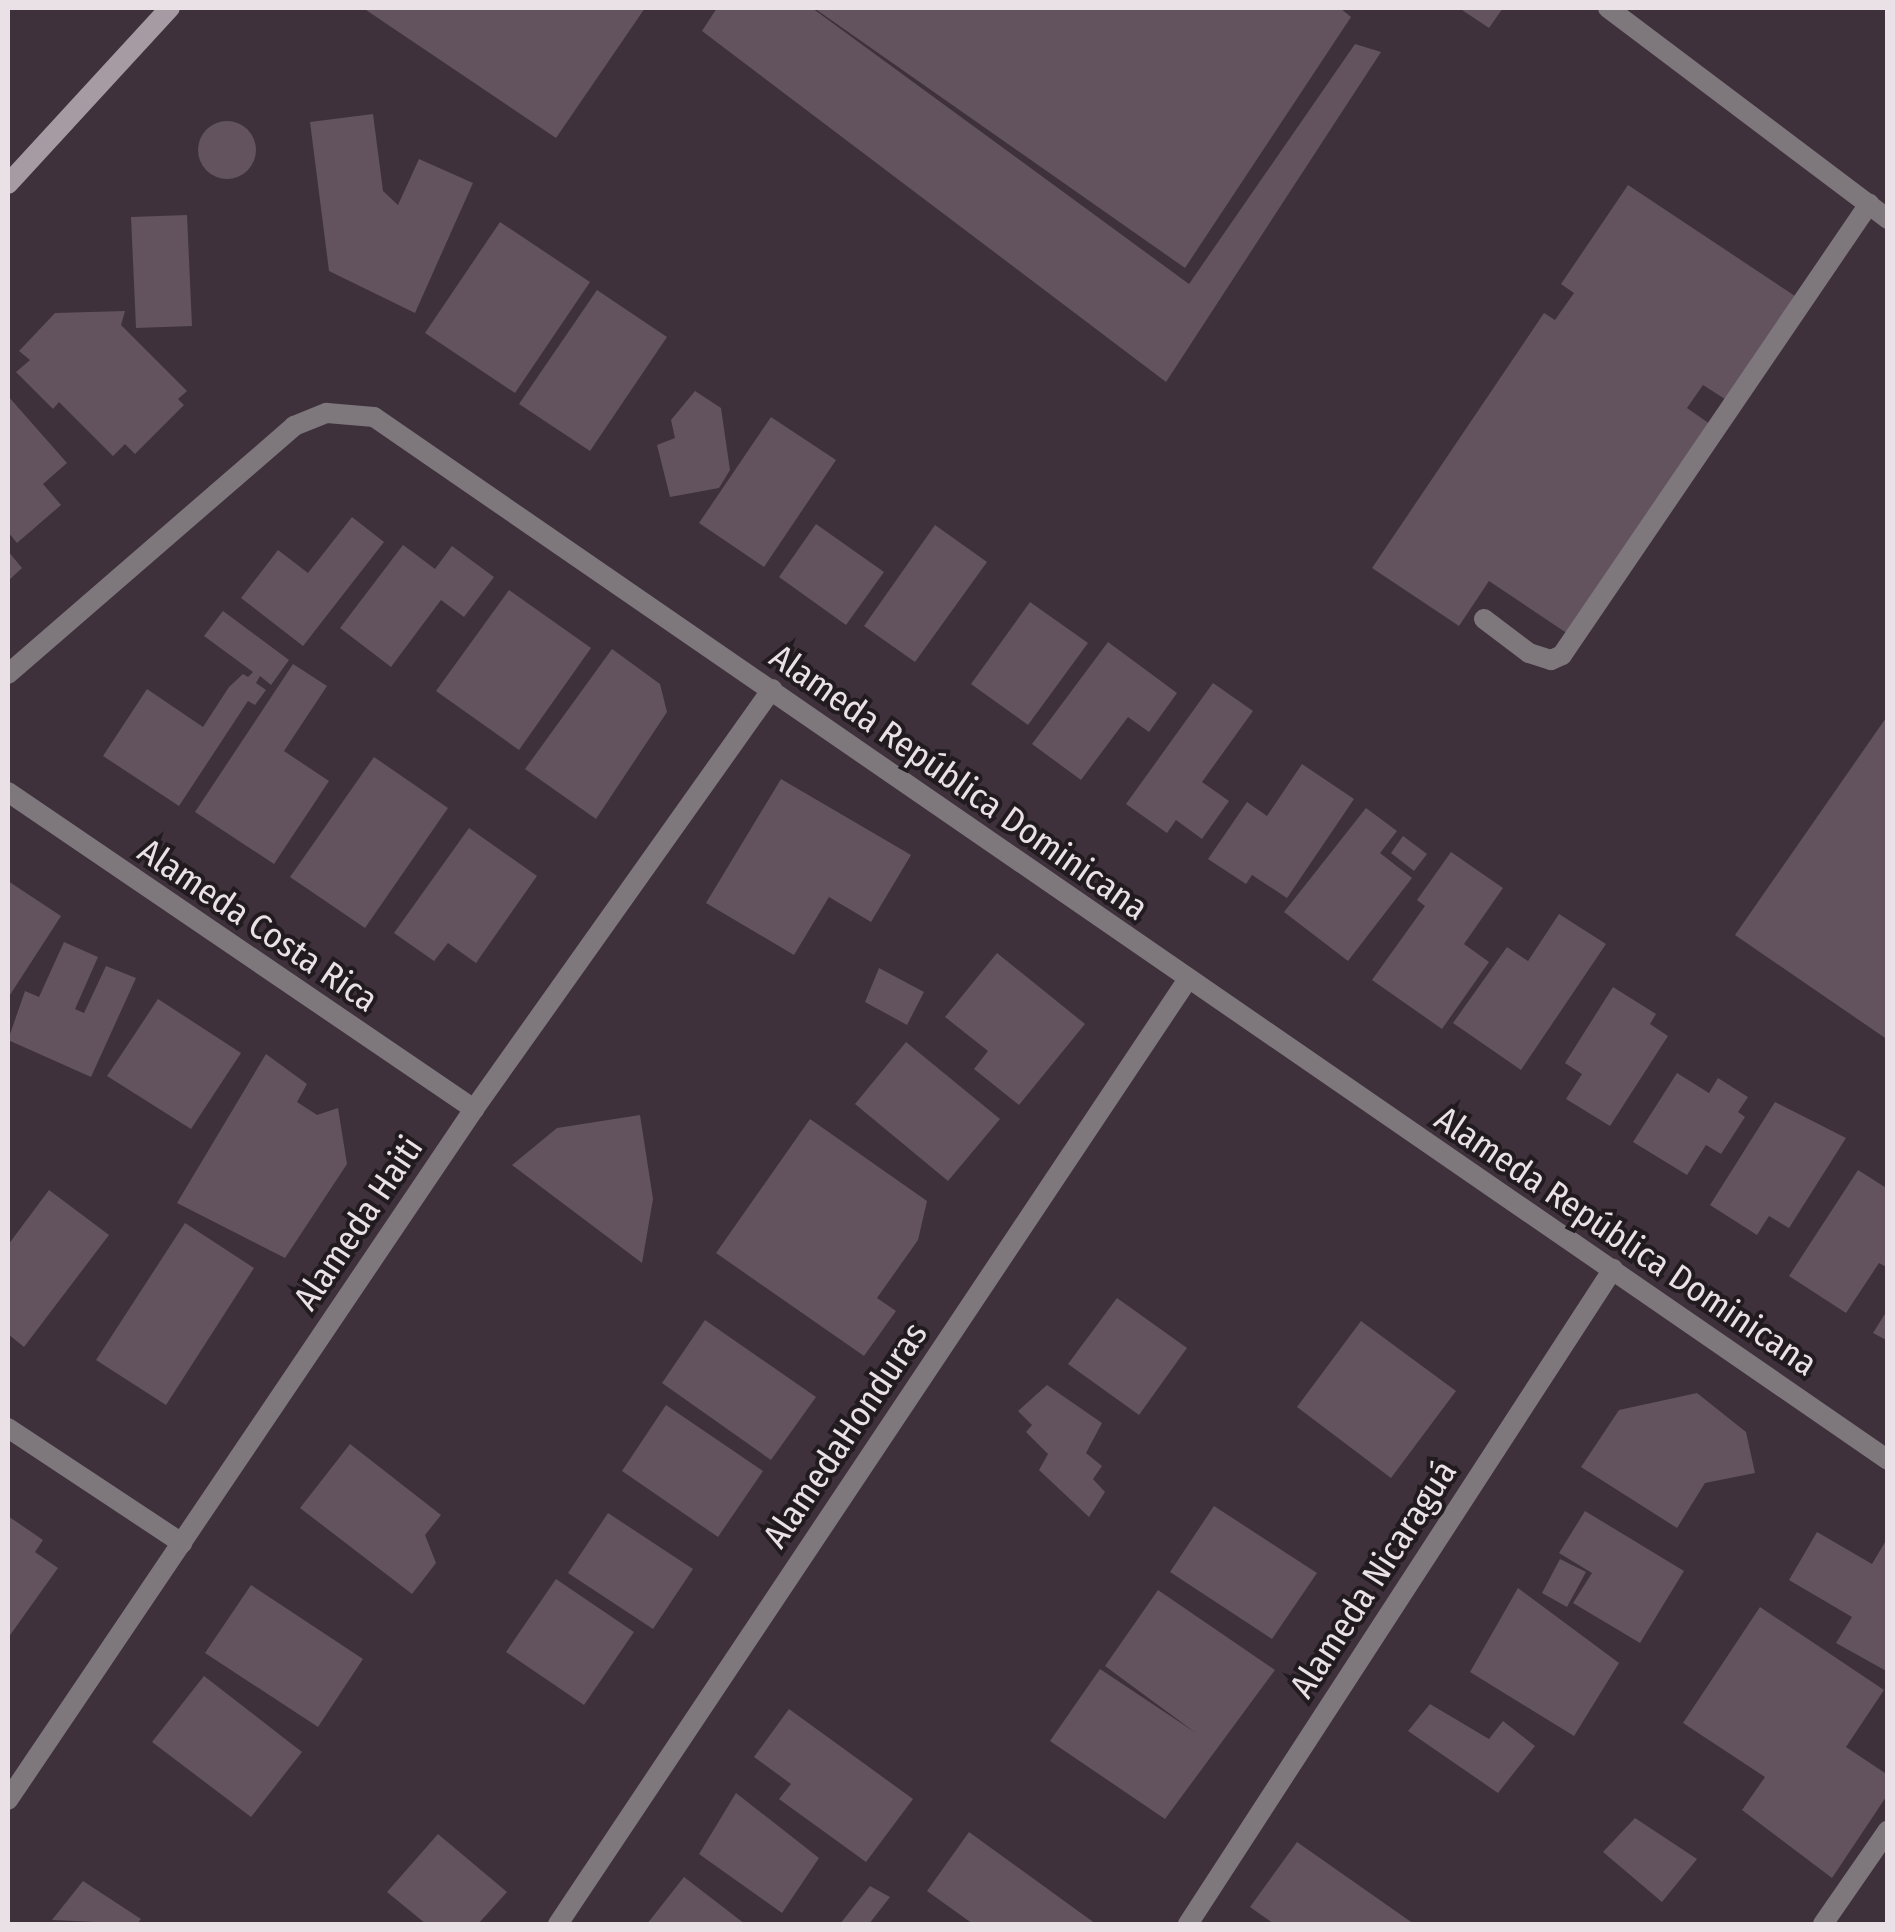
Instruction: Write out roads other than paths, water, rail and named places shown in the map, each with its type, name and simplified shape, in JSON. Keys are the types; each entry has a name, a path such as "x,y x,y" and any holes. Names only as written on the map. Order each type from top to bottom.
{"main road":[{"path":"8,184 170,8"}],"street":[{"path":"1608,8 1888,219"},
{"path":"1484,619 1529,653 1551,660 1562,655 1869,204"},
{"name":"Alameda República Dominicana","path":"8,674 294,426 326,412 374,416 772,689 1186,982 1613,1269 1888,1460"},
{"name":"Alameda Haiti","path":"8,1800 474,1110 772,689"},
{"name":"Alameda Costa Rica","path":"8,792 474,1110"},
{"name":"AlamedaHonduras","path":"558,1924 1186,982"},
{"name":"Alameda Nicaraguá","path":"1188,1924 1613,1269"},
{"path":"8,1428 182,1543"},
{"path":"1823,1924 1888,1830"}]}
